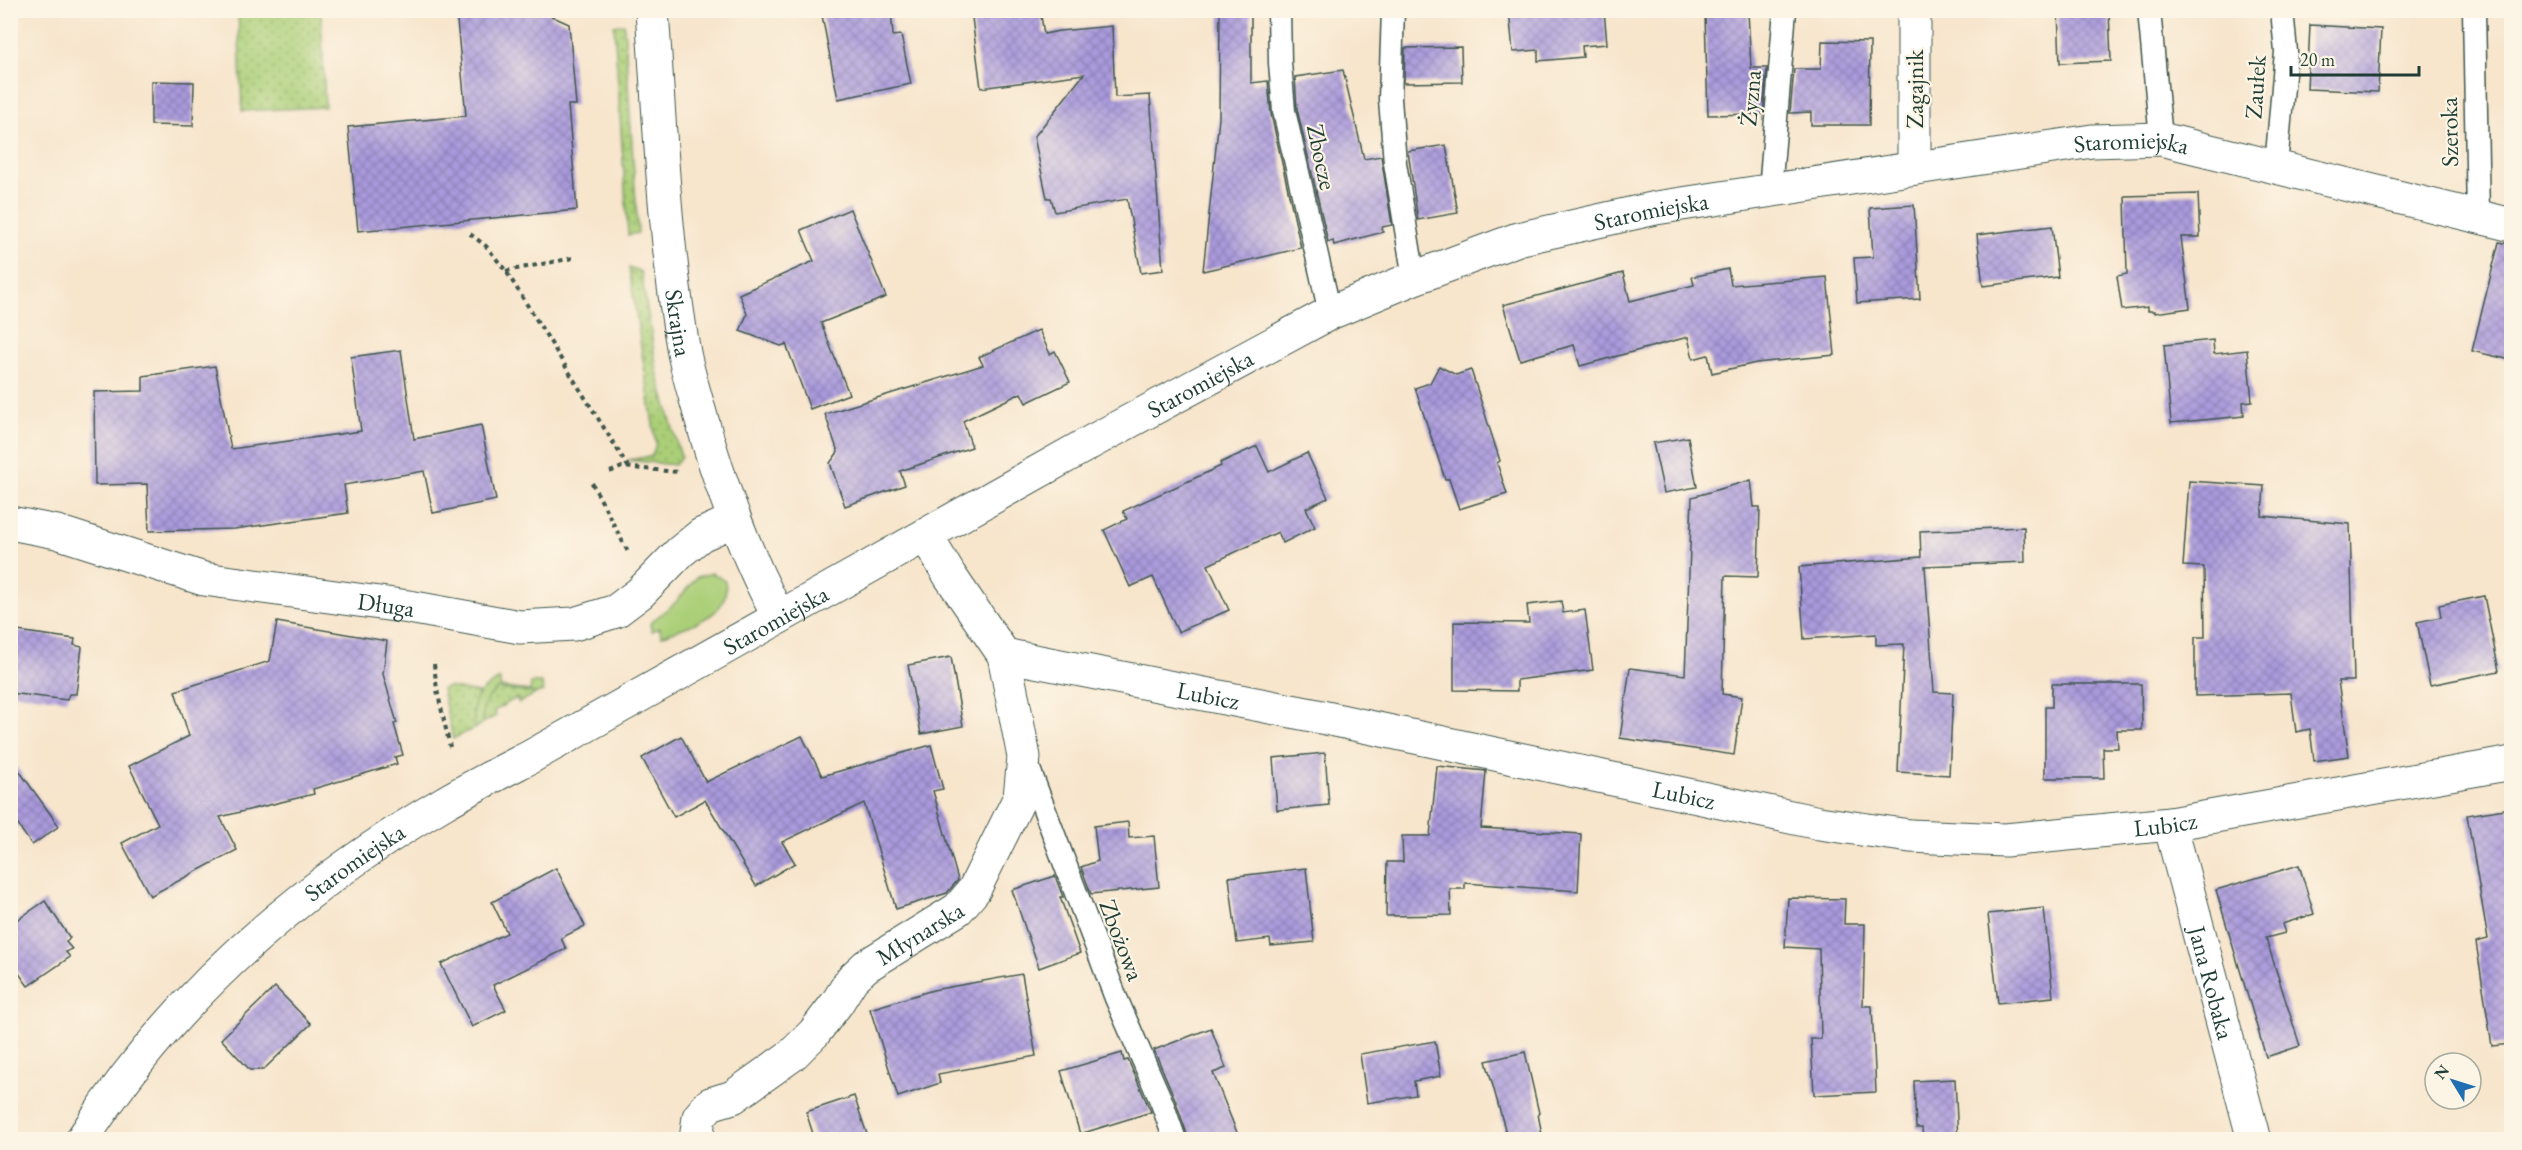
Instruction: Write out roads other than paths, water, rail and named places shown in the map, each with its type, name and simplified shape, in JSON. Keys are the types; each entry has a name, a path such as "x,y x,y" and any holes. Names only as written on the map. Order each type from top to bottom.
{"street":[{"name":"Skrajna","path":"652,10 672,271 685,356 712,453 734,520 752,564 779,617"},
{"name":"Zagajnik","path":"1914,10 1914,168"},
{"name":"Staromiejska","path":"82,1140 146,1050 194,994 298,900 382,841 445,802 1093,441 1330,313 1414,278 1518,239 1656,208 2092,141 2161,139 2511,225"},
{"name":"Długa","path":"10,523 57,532 204,579 409,607 520,627 574,624 616,611 640,593 680,552 701,535 734,520"},
{"path":"926,536 950,576 1004,655"},
{"name":"Młynarska","path":"696,1140 699,1117 710,1104 733,1096 792,1055 826,1018 852,979 866,966 958,909 974,890 1020,797 1024,757 1004,655"},
{"name":"Lubicz","path":"1004,655 1312,715 1819,823 1894,834 2005,840 2170,825 2511,763"},
{"name":"Jana Robaka","path":"2170,825 2254,1140"}],"lane":[{"name":"Zbocze","path":"1279,10 1284,111 1330,313"},
{"path":"1393,10 1390,99 1395,163 1414,278"},
{"name":"Żyzna","path":"1770,191 1785,10"},
{"path":"2149,10 2161,139"},
{"name":"Zaułek","path":"2276,167 2286,52 2282,10"},
{"name":"Szeroka","path":"2474,10 2478,216"},
{"name":"Zbożowa","path":"1024,757 1116,998 1162,1103 1175,1140"}]}
